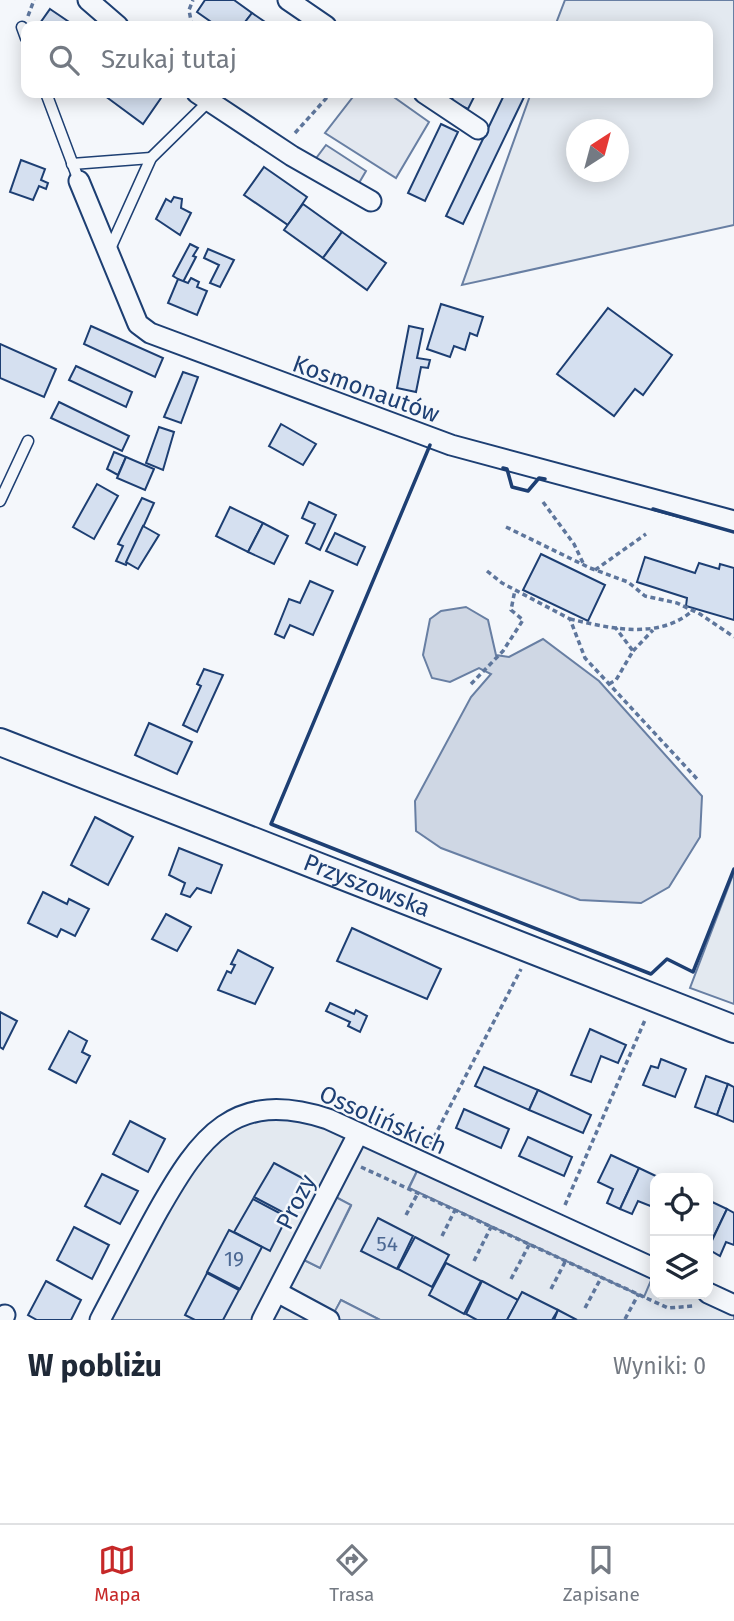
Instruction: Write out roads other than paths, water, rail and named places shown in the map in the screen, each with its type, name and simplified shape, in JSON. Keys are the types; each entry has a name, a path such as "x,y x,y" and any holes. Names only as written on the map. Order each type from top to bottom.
{"street":[{"path":"88,0 112,21"},
{"path":"288,0 319,21"},
{"path":"205,98 292,156 371,201"},
{"path":"432,98 478,129"},
{"name":"Kosmonautów","path":"75,172 138,324 150,333 451,446 734,521"},
{"name":"Przyszowska","path":"0,742 734,1028"},
{"name":"Ossolińskich","path":"100,1320 188,1158 208,1136 247,1114 281,1109 299,1110 358,1134 650,1267"},
{"name":"Prozy","path":"262,1320 358,1134"},
{"path":"276,1292 329,1320"},
{"path":"703,1299 734,1305"}],"lane":[{"path":"48,98 75,172 151,158"},
{"path":"109,252 151,158 202,98"},
{"path":"0,501 28,440"}]}
